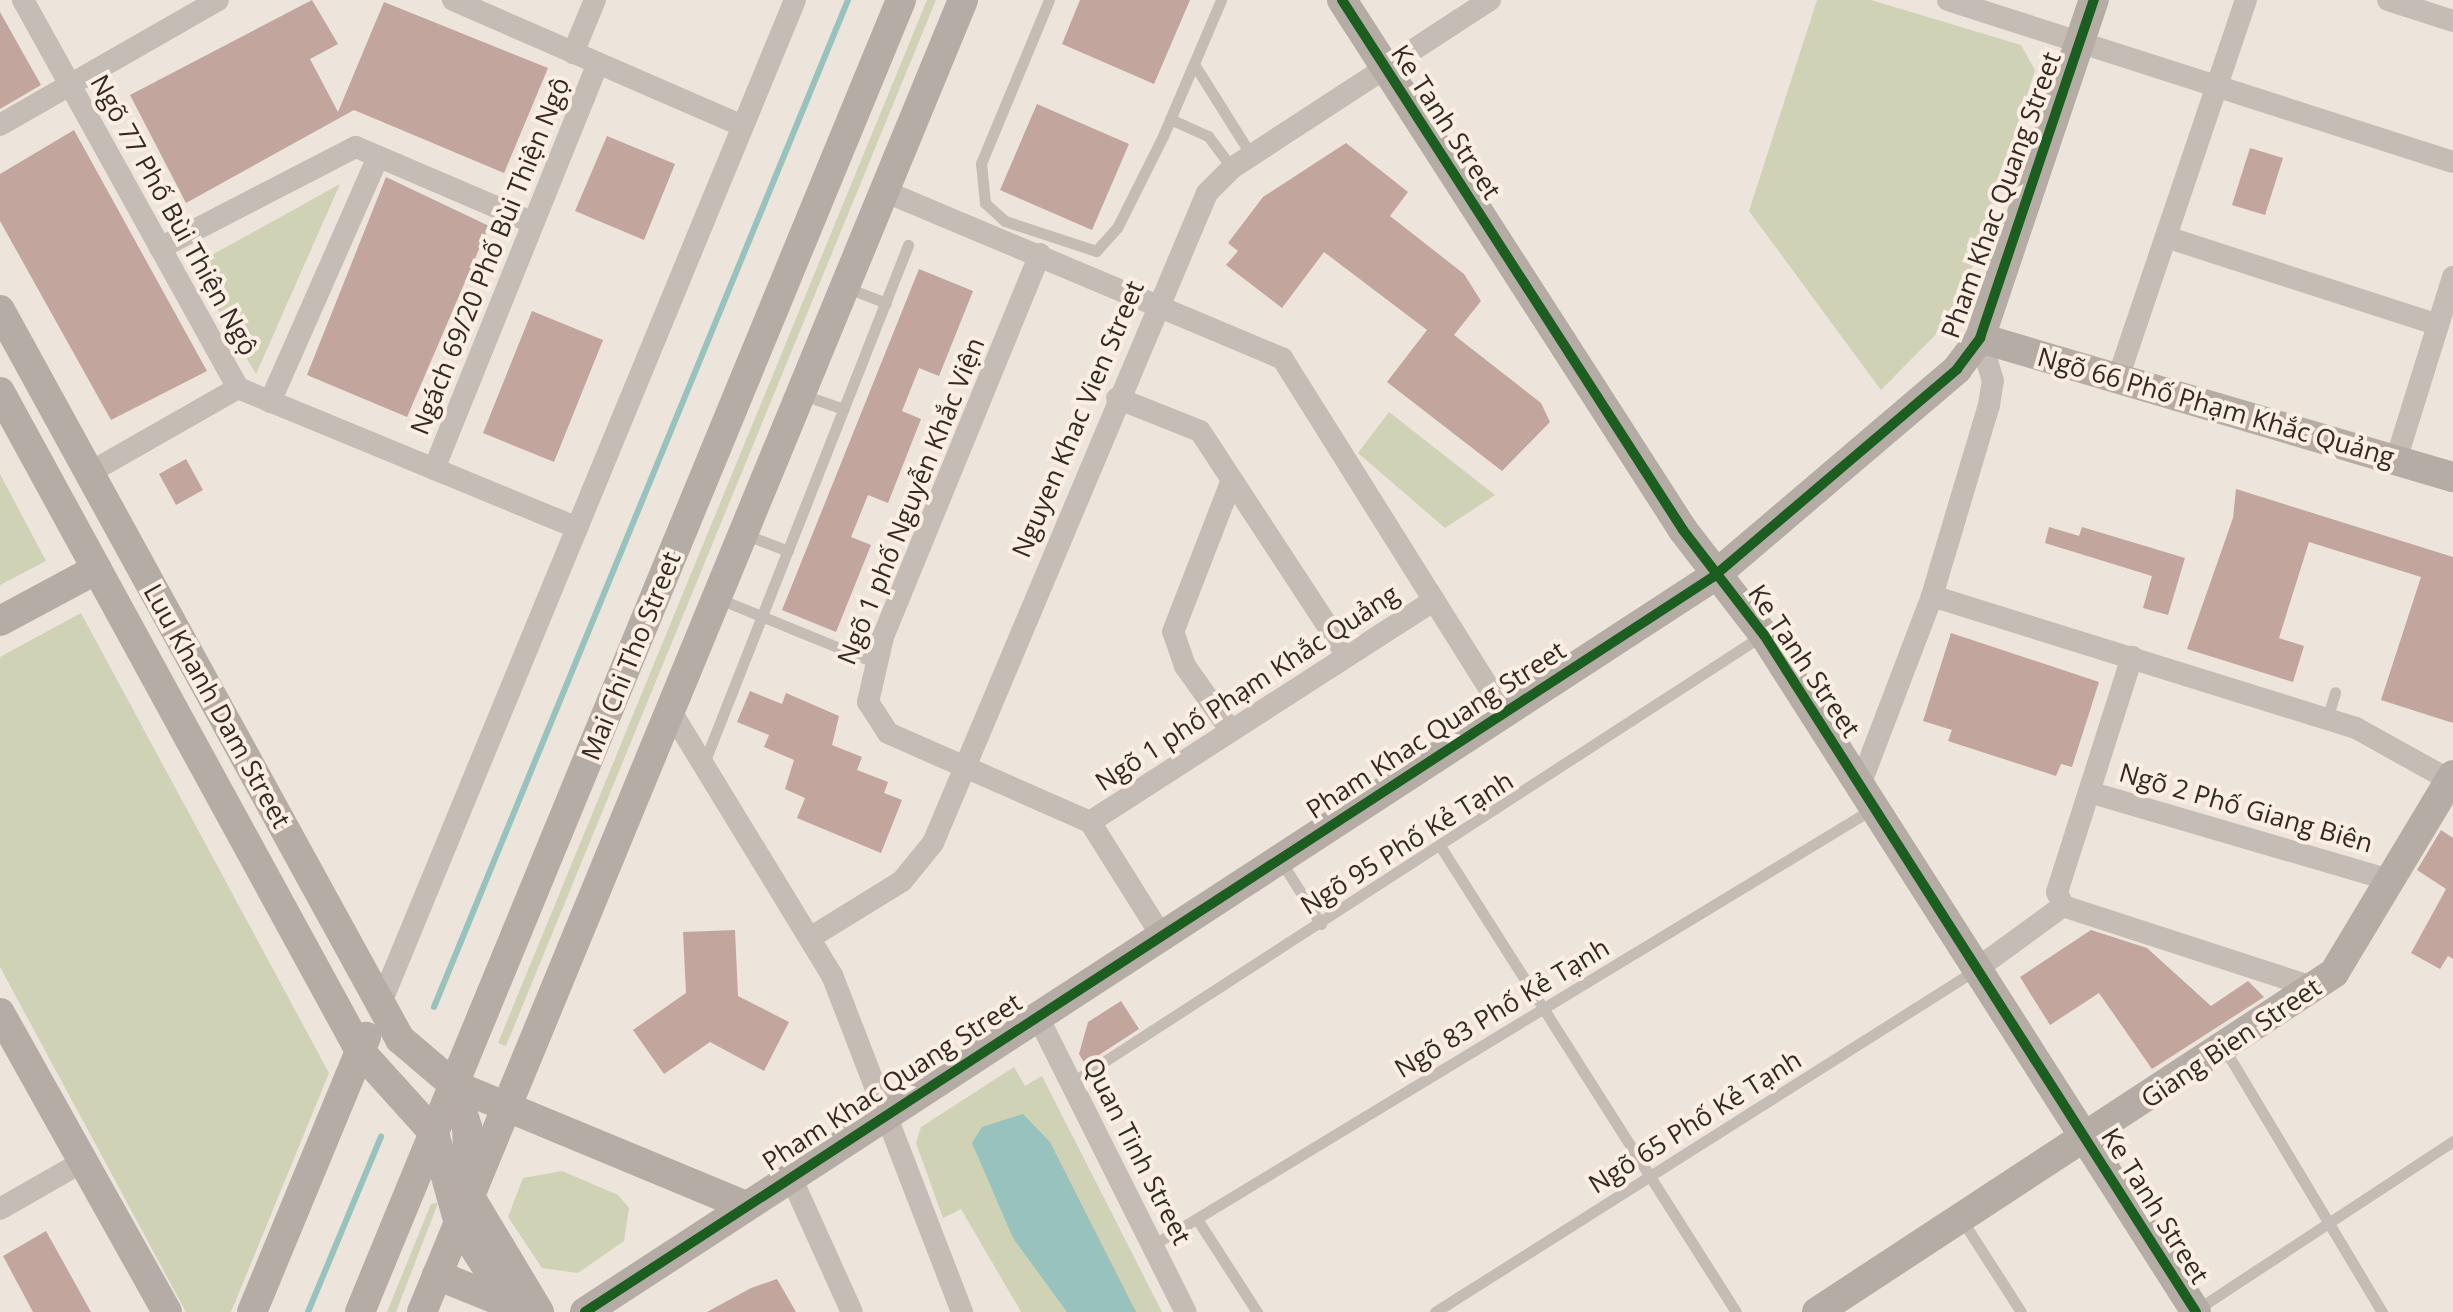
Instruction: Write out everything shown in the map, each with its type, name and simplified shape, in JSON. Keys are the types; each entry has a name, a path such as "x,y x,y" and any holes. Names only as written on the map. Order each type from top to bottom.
{"street":[{"name":"Ngõ 77 Phố Bùi Thiện Ngộ","path":"23,0 238,388 577,528"},
{"path":"0,125 218,0"},
{"path":"453,0 743,126"},
{"path":"573,53 595,0"},
{"path":"252,1312 795,0"},
{"name":"Mai Chi Tho Street","path":"360,1312 901,0"},
{"path":"422,1312 963,0"},
{"name":"Ke Tanh Street","path":"1342,0 1717,573 1764,635 2195,1312"},
{"name":"Nguyen Khac Vien Street","path":"813,936 920,863 965,765 1196,211 1232,168 1490,0"},
{"path":"1948,0 2453,162"},
{"name":"Pham Khac Quang Street","path":"585,1312 743,1205 1717,573 1957,369 1980,338 2094,0"},
{"path":"2118,378 2246,0"},
{"path":"2388,0 2420,5 2453,21"},
{"name":"Ngách 69/20 Phố Bùi Thiện Ngộ","path":"434,469 598,64"},
{"path":"160,248 356,147 533,223"},
{"path":"270,402 378,157"},
{"path":"884,191 1157,302 1282,358 1504,712"},
{"path":"2166,237 2438,325"},
{"name":"Ngõ 1 phố Nguyễn Khắc Viện","path":"965,765 888,733 868,702 874,662 1040,254"},
{"path":"2396,460 2453,277"},
{"name":"Luu Khanh Dam Street","path":"0,310 380,1005 405,1045 454,1085 743,1205"},
{"path":"1867,796 1932,596 1989,405 1993,381 1980,338"},
{"name":"Ngõ 66 Phố Phạm Khắc Quảng","path":"1980,338 2453,477"},
{"path":"89,473 238,388"},
{"name":"Luu Khanh Dam Street","path":"0,392 360,1051 434,1133"},
{"path":"1117,398 1200,431 1347,656"},
{"path":"1231,731 1185,666 1173,632 1232,480"},
{"path":"0,621 97,569"},
{"path":"1932,596 2327,719 2408,752 2452,779"},
{"name":"Ngõ 1 phố Phạm Khắc Quảng","path":"1090,822 1434,600"},
{"path":"2132,657 2057,892 2063,906 2313,987"},
{"path":"670,710 813,936 887,1113 962,1312"},
{"name":"Ngõ 1 phố Phạm Khắc Quảng","path":"965,765 1090,822 1161,935"},
{"name":"Giang Bien Street","path":"1817,1312 2087,1140 2334,973 2386,879 2452,779"},
{"name":"Ngõ 2 Phố Giang Biên","path":"2089,792 2386,879"},
{"path":"1978,968 2063,906"},
{"path":"0,1013 167,1312"},
{"name":"Quan Tinh Street","path":"1037,1015 1186,1312"},
{"path":"454,1085 467,1127 464,1210"},
{"path":"507,1107 467,1127 434,1133 464,1210 522,1310"},
{"path":"0,1209 82,1162"},
{"path":"790,1175 852,1312"},
{"path":"437,1275 522,1310"}],"lane":[{"path":"1049,0 979,167 993,214 1099,251 1170,119 1221,0"},
{"path":"1194,64 1251,155"},
{"path":"1170,119 1208,136 1232,168"},
{"path":"704,763 908,245"},
{"path":"844,287 886,303"},
{"path":"800,394 844,409"},
{"path":"743,534 788,551"},
{"path":"716,598 874,662"},
{"name":"Ngõ 95 Phố Kẻ Tạnh","path":"1071,1083 1442,849 1764,635"},
{"path":"2327,719 2335,692"},
{"name":"Ngõ 83 Phố Kẻ Tạnh","path":"1153,1245 1544,1009 1867,796"},
{"path":"1442,849 1736,1312"},
{"path":"1278,858 1321,924"},
{"name":"Ngõ 65 Phố Kẻ Tạnh","path":"1435,1312 1978,968"},
{"path":"2224,1048 2382,1312"},
{"path":"2195,1312 2453,1141"},
{"path":"1197,1219 1257,1312"},
{"path":"1962,1220 2021,1312"}],"green space":[{"path":"927,0 936,0 506,1046 498,1043"},
{"path":"1817,0 1871,0 2021,45 2035,70 1958,312 1881,390 1749,211"},
{"path":"340,184 256,374 192,266"},
{"path":"1389,412 1495,495 1445,528 1358,453"},
{"path":"0,474 46,561 0,585"},
{"path":"81,613 329,1073 231,1312 186,1312 0,967 0,657"},
{"path":"1014,1067 1025,1086 1042,1076 1162,1312 1021,1312 961,1209 943,1218 916,1143 921,1127"},
{"path":"562,1171 618,1195 629,1208 624,1241 578,1273 542,1268 508,1217 523,1178"},
{"path":"438,1203 396,1312 387,1312 431,1204"}],"water":[{"path":"1023,1114 1050,1142 1136,1312 1067,1312 1013,1238 972,1143 982,1127"}],"building":[{"path":"312,0 338,44 310,59 338,112 384,2 548,68 504,173 354,110 186,203 130,95"},
{"path":"1080,0 1190,0 1154,84 1062,44"},
{"path":"0,12 41,85 0,109"},
{"path":"1037,104 1129,144 1092,230 1000,190"},
{"path":"74,130 207,371 111,420 0,221 0,174"},
{"path":"607,136 675,164 644,240 575,211"},
{"path":"1346,143 1408,192 1390,216 1464,274 1481,301 1454,335 1541,403 1550,422 1502,471 1387,382 1427,330 1324,252 1282,308 1226,265 1238,251 1228,243 1263,197"},
{"path":"2250,148 2283,158 2265,215 2232,205"},
{"path":"386,177 489,226 407,417 307,375"},
{"path":"919,269 973,291 939,376 919,368 902,411 921,419 888,503 868,495 851,537 871,545 836,632 782,610"},
{"path":"532,311 603,340 554,462 483,433"},
{"path":"186,459 203,490 176,505 159,474"},
{"path":"2236,489 2453,557 2453,723 2381,700 2421,577 2309,542 2279,638 2304,646 2293,682 2187,649 2233,518"},
{"path":"2049,527 2079,536 2082,527 2185,558 2168,615 2143,608 2152,576 2045,543"},
{"path":"1951,633 2099,682 2072,767 2061,764 2056,776 1948,741 1952,730 1923,721"},
{"path":"750,691 782,704 786,693 839,716 832,745 862,757 857,770 888,782 884,793 902,800 881,853 797,818 805,798 785,789 794,760 764,747 769,735 737,722"},
{"path":"2441,830 2453,838 2453,959 2448,956 2440,969 2411,953 2446,889 2417,870"},
{"path":"735,930 738,996 789,1022 764,1071 710,1042 664,1074 633,1030 686,993 683,932"},
{"path":"2091,930 2147,948 2211,1006 2248,981 2264,997 2152,1069 2099,993 2050,1025 2020,977"},
{"path":"1121,1001 1139,1029 1085,1064 1079,1054 1088,1022"},
{"path":"46,1231 91,1312 33,1312 3,1256"},
{"path":"777,1279 796,1312 707,1312 751,1288"}],"waterway":[{"path":"434,1007 848,0"},
{"path":"308,1312 381,1137"}],"cycle path":[{"path":"1342,0 1683,530 1764,635 2196,1312"},
{"path":"585,1312 1713,577 1957,369 1980,338 2094,0"}]}
